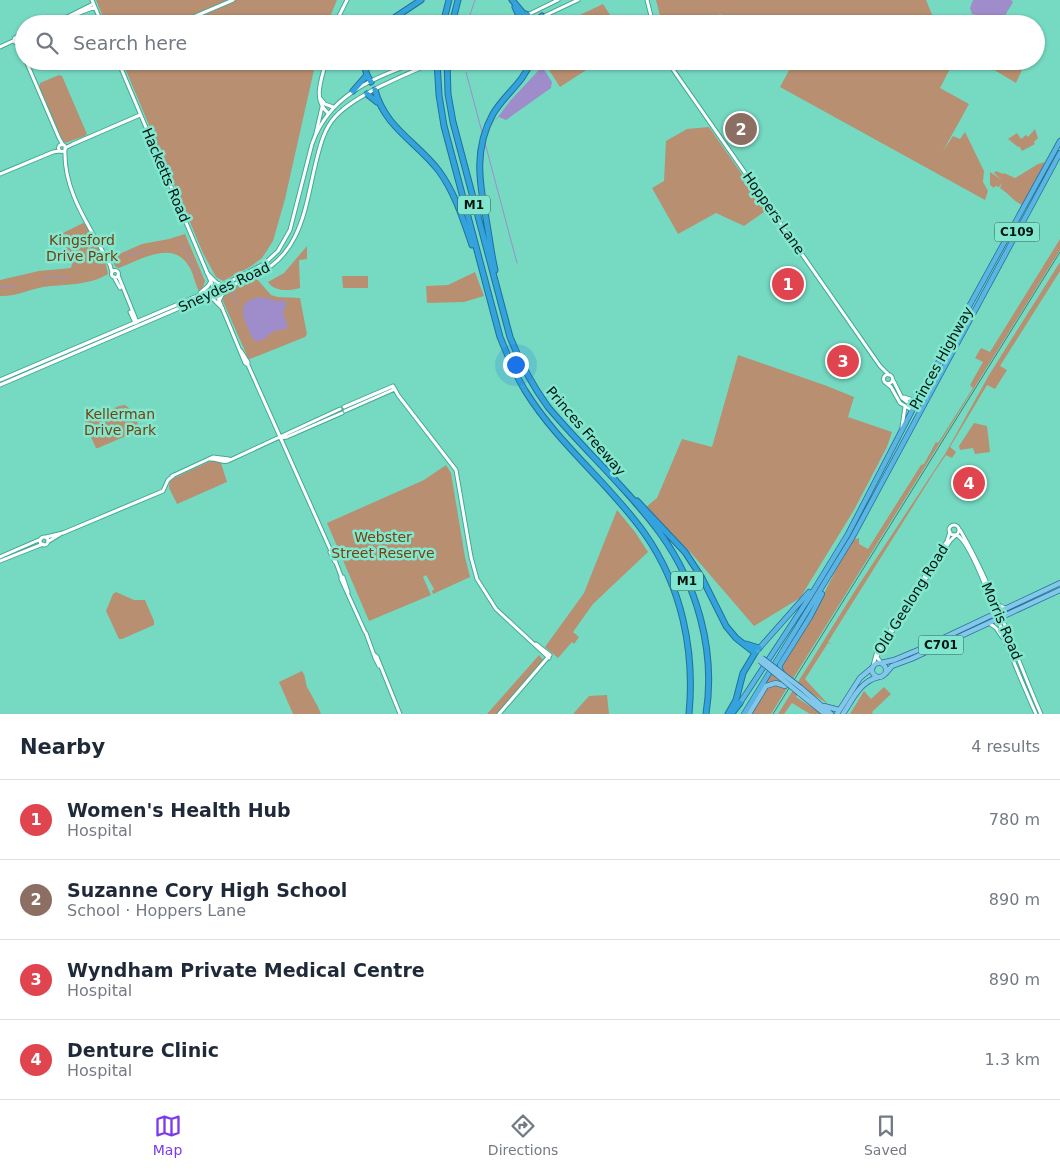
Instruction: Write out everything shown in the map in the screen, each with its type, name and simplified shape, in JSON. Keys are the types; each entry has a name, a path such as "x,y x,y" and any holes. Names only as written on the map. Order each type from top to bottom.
{"highway":[{"path":"398,15 421,0"},
{"path":"445,15 449,0"},
{"path":"454,15 458,0"},
{"path":"512,0 523,13 528,15"},
{"path":"512,0 519,15"},
{"path":"365,70 371,82"},
{"name":"Princes Freeway","path":"437,70 444,126 500,337 512,367 526,392 552,427 631,516 655,548 680,606 687,634 691,670 690,714"},
{"name":"Princes Freeway","path":"447,70 448,94 453,122 504,315 516,353 533,387 559,420 609,475 670,548 696,603 705,643 708,689 706,714"},
{"path":"504,315 479,182 479,154 484,134 492,116 501,101 526,70"},
{"path":"353,91 366,74"},
{"path":"375,90 381,106"},
{"path":"367,94 375,99 395,128 428,159 446,182 462,218 484,280"},
{"name":"Princes Highway","path":"832,572 913,409 1060,140"},
{"name":"Princes Highway","path":"822,576 850,536 897,456 959,337 1060,153"},
{"path":"1022,208 1028,212"},
{"path":"968,309 973,312"},
{"path":"953,335 959,337"},
{"path":"913,409 919,412"},
{"path":"899,437 901,447"},
{"path":"887,460 897,456"},
{"path":"609,475 681,547 702,578 726,626 755,653"},
{"path":"782,673 780,665 810,617 832,572"},
{"path":"744,714 832,572"},
{"path":"730,714 743,673 755,653 802,602 822,576"},
{"path":"730,714 740,703 822,576"},
{"path":"741,642 759,648"}],"main road":[{"name":"C701","path":"873,667 876,663 894,660 918,650 1060,583"},
{"path":"1053,586 1058,591"},
{"name":"C701","path":"840,713 862,686 870,680 882,676 894,665 910,660 1058,591"},
{"path":"755,653 791,686 823,706 840,713"},
{"path":"761,659 782,673 825,714"},
{"path":"881,663 886,667 886,673"},
{"path":"873,667 873,673 879,677"},
{"name":"Old Geelong Road","path":"840,713 859,680 873,667"},
{"path":"749,714 765,687 772,683 791,686"},
{"path":"823,706 831,714"}],"street":[{"path":"92,0 98,15"},
{"path":"198,15 233,0"},
{"path":"340,15 347,0"},
{"path":"528,15 558,0"},
{"path":"544,15 578,0"},
{"path":"647,0 651,15"},
{"path":"73,15 94,6"},
{"path":"0,47 15,42"},
{"path":"30,70 62,148 76,203 114,271 137,323"},
{"name":"Hacketts Road","path":"122,70 210,281 347,586 364,633 366,633 400,714"},
{"path":"324,70 318,95 322,107 334,118"},
{"name":"Sneydes Road","path":"137,323 207,296 223,285 264,264 278,251 292,226 316,133 328,113 353,91 399,70"},
{"name":"Sneydes Road","path":"0,386 196,296 236,284 270,267 284,255 293,242 301,222 319,147 334,118 350,103 419,70"},
{"name":"Hoppers Lane","path":"673,70 880,366 893,380"},
{"path":"371,82 375,90"},
{"path":"318,95 325,104 333,107"},
{"path":"316,133 322,107"},
{"path":"0,174 140,115"},
{"path":"114,271 112,276 116,276"},
{"path":"207,273 217,283 223,285"},
{"path":"196,296 208,286 210,281"},
{"path":"220,301 224,294 236,284"},
{"path":"207,296 222,308"},
{"name":"Sneydes Road","path":"0,380 102,340"},
{"name":"Hoppers Lane","path":"880,366 885,381 905,407"},
{"path":"889,375 886,375 885,381 890,383 893,380 901,396 913,409"},
{"path":"0,561 46,544 63,533 157,494 163,490 168,478 210,459 224,462 280,438 284,434 394,388 456,470 470,557 476,577 496,609 550,656 499,714"},
{"path":"901,396 913,400 919,398"},
{"path":"903,430 905,407 913,409"},
{"path":"954,525 957,525 960,530 956,535 950,532 950,528 954,525"},
{"name":"Morris Road","path":"960,530 992,597 1009,650 1036,714"},
{"name":"Old Geelong Road","path":"931,569 950,532"},
{"path":"0,557 46,537 63,533"},
{"name":"Old Geelong Road","path":"873,667 875,654 931,569 956,535"},
{"name":"Morris Road","path":"956,535 965,543 997,612"},
{"path":"46,537 48,542"},
{"path":"41,539 43,544"},
{"path":"992,597 1005,608"},
{"name":"Morris Road","path":"999,618 1041,714"},
{"path":"989,623 996,628 1006,642"},
{"name":"Old Geelong Road","path":"881,663 877,654 886,638"},
{"path":"1009,650 1012,644"}],"green space":[{"path":"96,0 337,0 331,15 102,15"},
{"path":"656,0 926,0 932,15 720,14 660,15"},
{"path":"603,4 610,15 580,15"},
{"path":"126,70 314,70 285,199 273,241 262,258 250,267 223,281 216,277 203,253"},
{"path":"549,70 586,70 560,87"},
{"path":"789,70 949,70 940,88 969,104 943,151 953,136 960,139 965,132 984,171 983,182 988,191 985,200 780,87"},
{"path":"994,70 1022,70 1016,83"},
{"path":"59,75 62,76 87,134 65,143 59,136 39,87 40,83"},
{"path":"709,127 767,210 744,226 716,213 678,234 652,188 664,181 666,141 687,129"},
{"path":"1035,129 1038,138 1034,142 1035,144 1022,151 1019,146 1008,139 1017,133 1021,139 1026,135 1028,137"},
{"path":"1045,162 1022,205 1000,188 1002,183 999,187 995,186 994,188 990,185 990,172 1002,180 994,173 996,171 1015,178 1038,164"},
{"name":"Kingsford Drive Park","path":"83,223 87,225 106,260 108,274 84,283 43,287 0,296 0,280 39,271 71,268 72,264 61,234"},
{"path":"185,234 205,281 199,291 188,265 181,258 173,254 155,254 119,268 116,267 110,258 142,244"},
{"path":"1060,239 1060,250 771,714 751,714 759,692 822,597 853,540 859,538 859,544 868,549 973,388 970,385 983,362 975,358 981,348 990,352"},
{"path":"307,246 307,259 299,260 300,288 282,290 274,288 268,282 284,273"},
{"path":"1060,262 1060,271 1000,366 1007,370 995,389 987,385 950,447 956,452 952,458 946,455 935,471 828,642 832,644 828,643 805,679 828,704 802,688 796,697 822,714 810,714 792,703 784,714 778,714 856,589 945,454 989,375"},
{"path":"475,272 484,296 464,302 427,303 426,286 448,285"},
{"path":"342,276 368,276 368,288 343,288"},
{"path":"256,278 271,295 300,298 307,334 305,337 250,359 222,299 232,289"},
{"path":"738,355 854,397 848,417 892,432 887,447 854,510 800,598 754,626 692,554 646,507 657,498 682,439 712,447"},
{"name":"Kellerman Drive Park","path":"125,405 133,411 140,430 96,448 85,424 86,421"},
{"path":"974,423 987,426 990,452 975,454 973,448 960,450 959,446"},
{"path":"213,460 221,463 227,482 177,504 169,488 170,480"},
{"name":"Webster Street Reserve","path":"446,465 451,473 470,577 433,594 432,591 434,589 426,575 423,577 431,595 369,621 327,523 424,480"},
{"path":"617,510 648,552 593,604 573,632 579,637 558,658 545,647 584,593"},
{"path":"116,592 134,600 145,600 154,625 119,639 106,611 113,594"},
{"path":"539,655 544,661 497,714 487,714"},
{"path":"302,671 307,687 321,714 293,714 279,682"},
{"path":"884,687 891,694 872,712 873,714 850,714 864,691 871,699"},
{"path":"607,695 609,714 573,714 589,696"}],"shaded area":[{"path":"973,0 1011,0 1013,2 1005,15 976,15 972,14 970,8"},
{"path":"538,70 544,70 552,82 551,88 506,120 499,117 495,121 510,101"},
{"path":"262,297 276,301 285,301 286,306 283,313 288,327 272,332 263,340 256,341 251,336 245,322 243,307 254,298"}],"waterway":[{"path":"470,15 475,0"},
{"path":"466,72 482,132"},
{"path":"485,143 517,263"},
{"path":"178,244 183,247 200,278"},
{"path":"127,256 144,251"},
{"path":"43,279 53,276 68,277"},
{"path":"0,288 15,286"},
{"path":"232,294 238,303"}],"railway":[{"path":"773,714 1060,252"}],"place":[{"name":"Suzanne Cory High School","path":"741,129"},
{"name":"Women's Health Hub","path":"788,284"},
{"name":"Wyndham Private Medical Centre","path":"843,361"},
{"name":"Denture Clinic","path":"969,483"}]}
